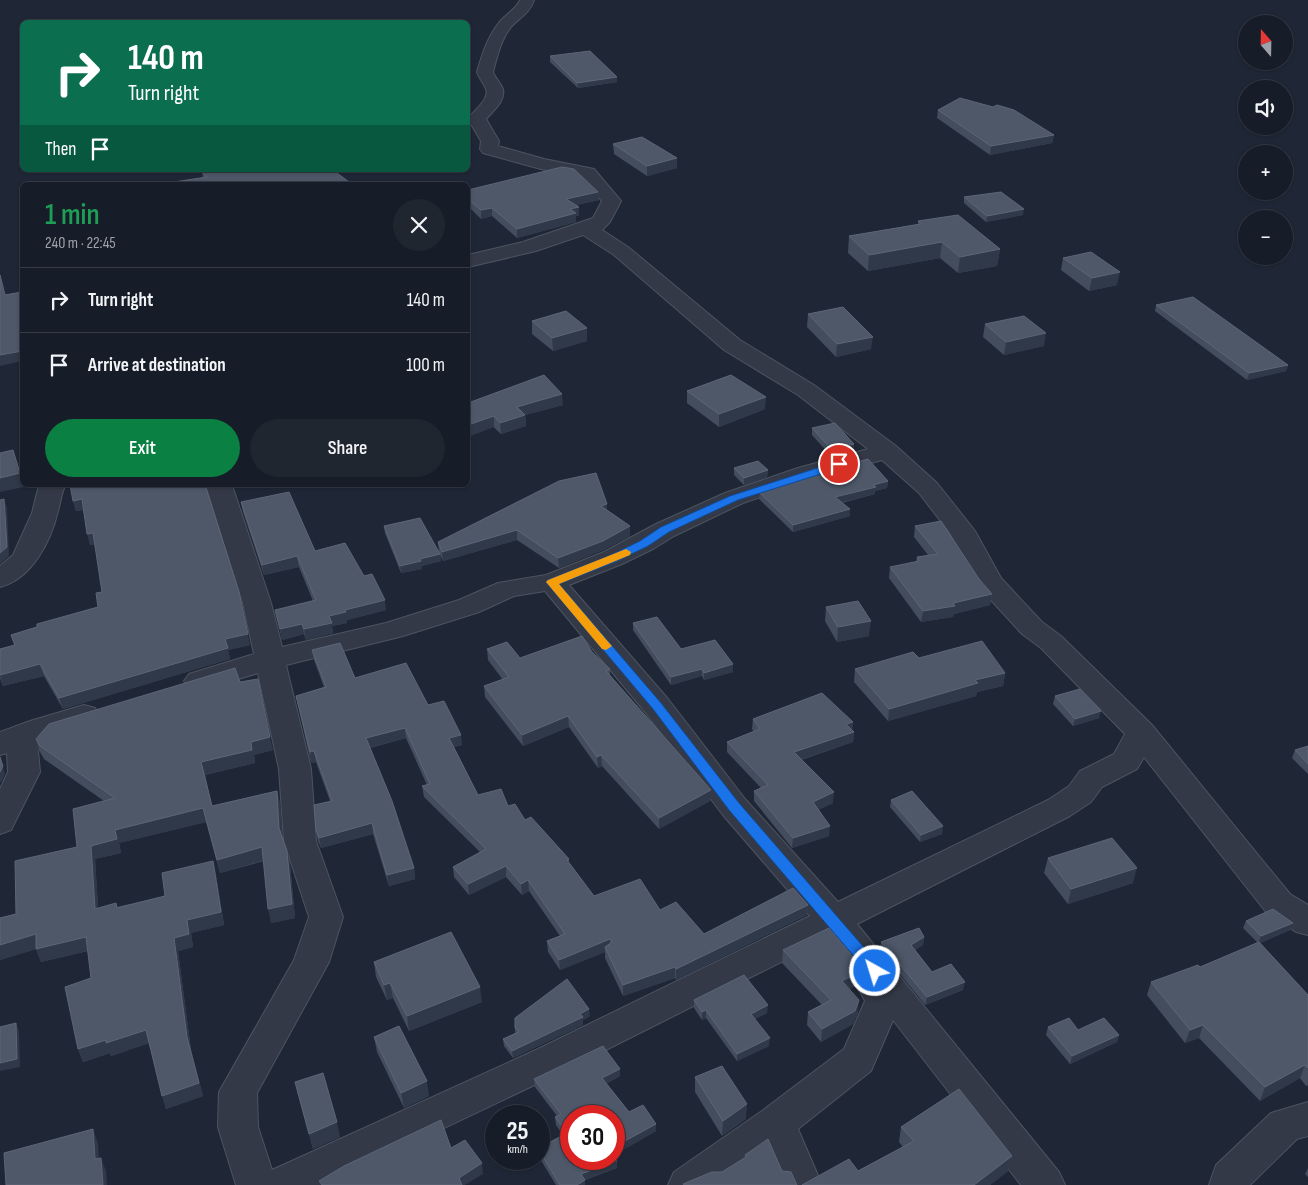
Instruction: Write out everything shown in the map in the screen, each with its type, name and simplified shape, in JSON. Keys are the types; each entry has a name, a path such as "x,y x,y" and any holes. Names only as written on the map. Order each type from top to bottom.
{"street":[{"path":"527,0 526,5 504,26 490,54 485,72 486,77 494,87 495,93 493,99 477,119 490,141 489,150 541,164 588,173 612,201 600,222 589,230 620,250 732,345 806,390 887,451 928,488 962,531 990,582 1032,628 1051,642 1141,732 1278,903 1308,922"},
{"path":"470,261 529,247 600,222"},
{"path":"174,688 268,660 393,630 469,606 508,589 552,582 613,558 665,530 734,498 807,473 887,451"},
{"path":"0,579 25,559 45,513 51,487"},
{"path":"220,487 225,507 257,602 268,660 295,769 300,841 326,917 311,962 238,1092 238,1127 256,1185"},
{"path":"552,582 657,706 734,807 841,930 1045,1185"},
{"path":"0,744 41,728 107,708"},
{"path":"0,822 24,772 22,749 41,728"},
{"path":"282,1185 551,1060 841,930 1059,808 1080,794 1091,779 1126,761 1141,732"},
{"path":"688,1185 776,1123 858,1060 883,1001 841,930"},
{"path":"1228,1185 1230,1178 1285,1125 1308,1119"},
{"path":"776,1123 802,1185"}],"building":[{"path":"590,51 617,77 577,83 550,56"},
{"path":"960,98 993,107 997,105 1014,110 1054,135 991,146 938,110"},
{"path":"642,137 677,158 647,166 613,144"},
{"path":"562,167 574,169 598,192 566,199 579,207 570,209 576,213 517,229 492,208 481,210 470,201 470,190"},
{"path":"202,172 336,172 349,182 174,182 207,177"},
{"path":"1001,192 1024,209 987,216 964,197"},
{"path":"958,215 1000,249 960,257 942,242 869,255 849,236 921,224 918,221"},
{"path":"1091,252 1120,272 1092,278 1063,258"},
{"path":"0,275 5,295 20,292 20,351 0,355"},
{"path":"1193,297 1288,365 1249,373 1156,305"},
{"path":"843,307 873,337 837,344 808,314"},
{"path":"566,311 587,328 552,338 532,321"},
{"path":"1024,316 1046,333 1006,342 985,324"},
{"path":"544,375 562,394 517,407 525,415 500,423 494,416 470,424 470,402"},
{"path":"731,375 766,397 719,414 687,391"},
{"path":"835,423 854,444 832,450 812,428"},
{"path":"13,450 20,473 0,478 0,453"},
{"path":"868,459 888,481 873,485 876,487 835,497 850,509 793,525 760,493 817,473"},
{"path":"758,461 768,470 744,478 734,468"},
{"path":"596,473 607,504 601,506 630,526 603,541 558,558 517,530 442,552 438,542 559,481"},
{"path":"70,487 206,487 239,592 248,634 225,639 228,648 59,698 40,664 0,675 0,649 15,645 11,635 37,627 37,624 98,607 96,593 102,592 93,533 87,534 82,499 73,501"},
{"path":"289,492 315,551 345,543 364,576 372,574 385,600 329,616 332,623 304,629 302,624 280,629 275,610 316,600 297,556 262,565 241,502"},
{"path":"4,499 7,547 0,553 0,500"},
{"path":"420,518 440,554 400,566 384,526"},
{"path":"941,521 979,579 992,594 953,603 955,606 923,611 890,567 919,561 917,557 938,554 915,526"},
{"path":"858,601 871,621 838,627 826,607"},
{"path":"657,617 681,649 715,640 733,664 704,673 702,669 671,677 633,623"},
{"path":"582,636 592,652 610,669 606,671 711,790 659,818 601,755 597,757 568,716 522,735 484,686 509,677 487,649 507,642 520,658"},
{"path":"982,641 1005,673 975,680 978,683 889,709 855,669 913,652 919,658"},
{"path":"340,643 355,678 406,663 428,705 444,701 461,735 449,738 478,795 501,789 508,806 515,804 525,820 531,817 569,859 567,860 594,896 640,879 660,910 676,902 704,934 793,888 808,905 676,969 675,967 623,985 605,947 612,942 610,939 559,960 547,941 565,934 528,880 521,884 506,866 468,884 453,867 486,849 422,786 430,784 405,728 366,738 392,801 414,868 387,875 372,823 319,838 316,830 314,805 332,801 314,751 310,752 296,696 326,687 312,650"},
{"path":"235,668 240,682 258,679 270,737 251,742 252,750 201,762 212,806 277,791 279,828 287,851 292,904 268,909 262,847 217,860 203,808 115,830 117,839 91,846 95,909 116,903 117,908 165,896 162,873 213,861 221,912 187,920 189,934 174,938 187,1037 199,1083 162,1096 146,1030 106,1043 106,1040 78,1049 65,987 91,978 86,937 36,949 36,934 0,945 0,918 16,914 15,861 77,847 73,809 115,798 40,746 36,739 49,724"},
{"path":"1080,689 1101,711 1075,719 1055,696"},
{"path":"822,693 853,722 846,724 854,732 794,752 834,792 813,802 830,826 793,838 754,791 768,785 727,742 760,729 753,719"},
{"path":"1308,746 1308,764 1295,750"},
{"path":"0,757 3,766 0,772"},
{"path":"912,791 943,826 921,835 891,800"},
{"path":"1112,838 1137,868 1071,889 1048,858"},
{"path":"1273,909 1293,923 1261,936 1246,921"},
{"path":"829,928 854,958 852,964 857,973 842,981 859,1000 855,1011 822,1029 808,1012 831,1000 783,950"},
{"path":"919,928 924,937 911,945 932,972 951,964 965,982 927,997 881,942"},
{"path":"451,932 480,987 407,1016 390,983 384,985 374,962"},
{"path":"1259,942 1308,995 1308,1068 1305,1065 1265,1087 1203,1025 1190,1030 1151,982 1198,965 1200,967"},
{"path":"744,975 768,1005 751,1014 770,1038 737,1054 706,1010 702,1012 694,1000"},
{"path":"567,979 589,1009 580,1014 583,1017 512,1051 503,1039 519,1032 515,1028 515,1018"},
{"path":"1069,1018 1078,1030 1104,1018 1119,1035 1072,1056 1048,1027"},
{"path":"16,1023 17,1059 0,1063 0,1027"},
{"path":"399,1026 427,1081 401,1093 374,1037"},
{"path":"603,1046 620,1069 602,1078 623,1105 560,1105 560,1113 534,1079"},
{"path":"722,1066 747,1104 723,1121 695,1077"},
{"path":"323,1073 337,1122 309,1134 295,1082"},
{"path":"959,1089 1012,1156 974,1185 802,1185 849,1159 858,1171 914,1141 901,1127"},
{"path":"643,1105 656,1124 625,1141 625,1107 629,1112"},
{"path":"560,1114 560,1124 555,1117"},
{"path":"441,1120 451,1148 465,1140 482,1163 459,1178 462,1185 322,1185 319,1181 344,1166"},
{"path":"93,1129 95,1159 101,1158 103,1185 6,1185 4,1153"},
{"path":"560,1137 560,1170 592,1170 581,1174 585,1180 577,1185 560,1185 550,1168 550,1142"},
{"path":"768,1139 782,1171 791,1172 797,1185 683,1184 712,1172 722,1172 746,1157 745,1155"}],"slow traffic":[{"path":"606,646 552,582 626,552"}],"route":[{"path":"839,464 734,498 665,530 613,558 552,582 657,706 734,807 875,971"}]}
